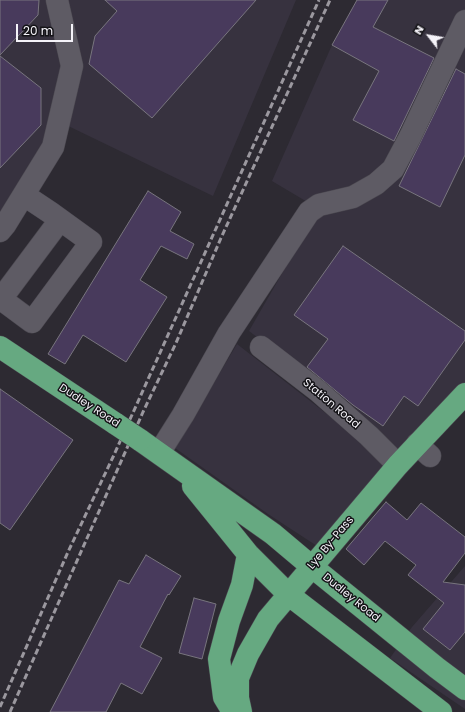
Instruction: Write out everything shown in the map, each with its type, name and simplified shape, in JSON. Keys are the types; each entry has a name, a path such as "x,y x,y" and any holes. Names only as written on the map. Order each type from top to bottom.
{"highway":[{"name":"Dudley Road","path":"0,348 140,440 273,534 437,668 465,689"},
{"name":"Lye By-Pass","path":"241,712 238,698 238,678 248,654 268,619 311,566 398,465 424,450 465,394"},
{"name":"Dudley Road","path":"177,466 248,554 289,595 441,712"},
{"path":"233,712 224,698 220,660 229,621 242,585 248,554"}],"street":[{"path":"0,231 54,148 72,66 57,0"},
{"path":"159,453 184,415 233,326 309,212 319,205 352,197 376,184 392,170 410,137 465,21"},
{"path":"24,195 60,220"},
{"name":"Station Road","path":"261,347 318,391 369,436 398,465"}],"shaded area":[{"path":"0,0 296,0 213,196 60,122 0,229"},
{"path":"357,0 465,0 465,384 317,546 268,514 175,448 237,344 341,425 353,411 249,331 319,209 272,181 332,45"},
{"path":"465,566 465,709 390,658 412,627"}],"building":[{"path":"0,0 39,0 38,15 0,55"},
{"path":"105,0 256,0 152,118 89,64 95,36 117,11"},
{"path":"357,0 388,0 373,27 434,58 394,141 353,120 379,71 332,45"},
{"path":"0,56 41,88 41,125 0,168"},
{"path":"456,69 465,74 465,155 440,207 399,186"},
{"path":"148,191 181,212 170,231 194,244 187,259 161,246 140,280 167,297 126,362 83,335 65,364 48,354"},
{"path":"343,246 465,331 465,340 418,406 404,396 383,426 353,405 307,367 328,339 294,315"},
{"path":"0,389 73,440 10,530 0,523"},
{"path":"386,502 407,520 421,503 465,537 465,553 443,582 465,585 465,632 450,650 423,629 444,603 408,575 416,565 385,541 364,565 346,549"},
{"path":"146,555 181,576 169,595 168,594 140,647 162,658 142,694 121,683 106,712 50,712 119,580 129,584"},
{"path":"194,598 216,604 202,659 179,653"}],"railway":[{"path":"0,707 68,552 113,457 319,0"},
{"path":"10,712 143,412 176,343 221,238 330,0"}]}
